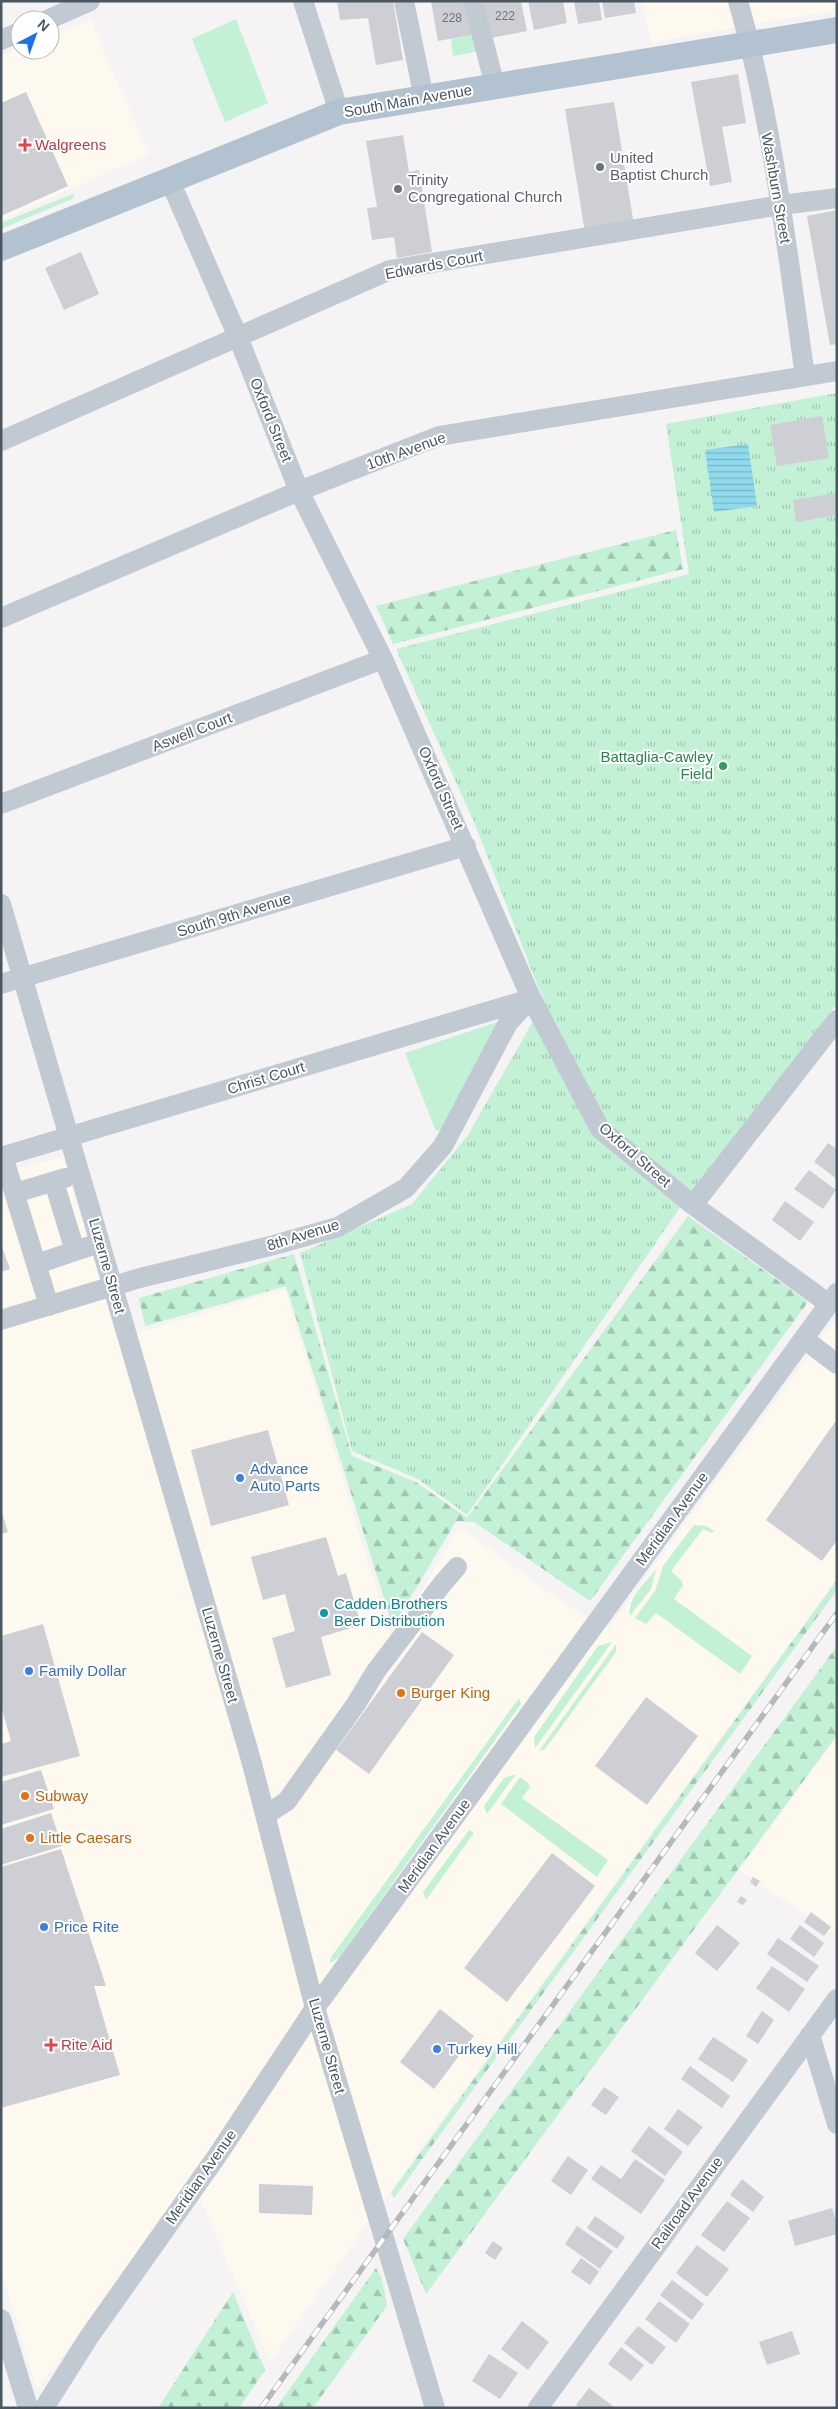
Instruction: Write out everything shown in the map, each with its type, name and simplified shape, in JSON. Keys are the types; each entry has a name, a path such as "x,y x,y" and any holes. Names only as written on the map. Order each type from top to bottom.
{"main road":[{"name":"South Main Avenue","path":"1,248 339,112 837,30"}],"street":[{"path":"60,14 90,1"},
{"path":"303,1 339,112"},
{"path":"404,1 424,98"},
{"path":"472,1 495,86"},
{"name":"Washburn Street","path":"738,1 750,43 781,205 805,376"},
{"name":"Oxford Street","path":"170,181 238,337 299,491 384,660 532,998 600,1129 693,1205 833,1299"},
{"name":"Edwards Court","path":"1,441 390,270 781,205 837,198"},
{"name":"10th Avenue","path":"1,618 299,491 439,436 837,371"},
{"name":"Aswell Court","path":"1,804 384,660"},
{"name":"South 9th Avenue","path":"1,984 466,846"},
{"name":"Luzerne Street","path":"1,904 266,1815 315,2008 435,2408"},
{"name":"Christ Court","path":"2,1157 532,998"},
{"name":"8th Avenue","path":"1,1320 113,1288 140,1278 338,1227 406,1188 443,1146 508,1023 532,998"},
{"path":"693,1205 837,1020"},
{"path":"2,1157 50,1306"},
{"path":"15,1193 80,1174"},
{"path":"54,1182 75,1252"},
{"path":"37,1264 100,1243"},
{"name":"Meridian Avenue","path":"44,2408 89,2337 217,2156 315,2008 833,1299"},
{"path":"804,1339 837,1364"},
{"path":"266,1815 287,1801 356,1704 376,1671 442,1583 457,1567"},
{"name":"Railroad Avenue","path":"538,2408 837,1999"},
{"path":"810,2035 837,2124"},
{"path":"1,2319 28,2408"}],"shaded area":[{"path":"642,1 837,1 837,10 651,42"},
{"path":"90,20 149,154 1,220 1,55 10,51 10,60 60,60 60,32"},
{"path":"63,1157 117,1339 285,1289 392,1641 459,1527 569,1607 608,1629 837,1317 837,1578 395,2184 270,2362 192,2179 37,2390 1,2270 1,1172"},
{"path":"837,1737 837,1935 739,1871"}],"green space":[{"path":"236,19 268,103 225,122 192,39"},
{"path":"473,35 480,51 453,56 451,39"},
{"path":"75,193 72,199 1,229 1,223"},
{"path":"837,393 837,1004 693,1189 467,1515 418,1479 352,1451 300,1253 412,1204 468,1135 544,1002 474,822 396,649 689,574 666,424"},
{"path":"676,530 683,569 393,644 376,606"},
{"path":"500,1021 440,1130 436,1131 405,1053"},
{"path":"688,1216 808,1302 590,1601 474,1522 456,1521 393,1627 286,1286 145,1326 139,1298 294,1254 352,1456 416,1482 467,1518"},
{"path":"694,1525 706,1526 714,1531 712,1533 703,1529 671,1571 682,1581 683,1585 674,1599 752,1656 740,1674 656,1613 646,1624 635,1618 655,1591 663,1566"},
{"path":"656,1569 651,1589 630,1616 631,1603 634,1597"},
{"path":"837,1580 837,1590 394,2198 391,2193"},
{"path":"612,1642 535,1748 534,1737 598,1646"},
{"path":"616,1644 616,1652 545,1749 539,1751"},
{"path":"837,1646 837,1735 426,2294 403,2239"},
{"path":"519,1698 521,1704 339,1958 330,1963 331,1957"},
{"path":"516,1774 487,1814 484,1806 504,1778"},
{"path":"520,1777 530,1787 522,1798 608,1860 597,1877 501,1804"},
{"path":"469,1830 474,1833 426,1900 423,1892"},
{"path":"376,2268 382,2279 387,2306 313,2408 276,2408"},
{"path":"233,2292 265,2370 239,2408 158,2408"}],"water":[{"path":"748,444 757,506 714,512 705,450"}],"building":[{"path":"337,1 393,1 403,60 376,65 368,18 340,20"},
{"path":"431,1 466,1 472,35 438,41"},
{"path":"483,1 521,1 527,31 491,38"},
{"path":"528,1 563,1 567,23 534,30"},
{"path":"574,1 599,1 602,20 578,24"},
{"path":"602,1 634,1 636,13 605,18"},
{"path":"738,74 746,123 722,127 732,182 710,186 691,82"},
{"name":"Walgreens","path":"26,92 68,186 1,216 1,103"},
{"name":"United Baptist Church","path":"614,102 634,225 585,233 565,109"},
{"name":"Trinity Congregational Church","path":"403,135 409,172 419,170 432,252 397,258 394,237 372,240 367,208 377,207 366,141"},
{"path":"837,210 837,344 830,345 807,216"},
{"path":"81,252 99,294 64,310 45,268"},
{"path":"822,416 829,458 777,466 770,425"},
{"path":"837,493 837,515 796,522 793,500"},
{"path":"828,1143 837,1149 837,1179 814,1162"},
{"path":"809,1170 836,1190 823,1209 794,1189"},
{"path":"785,1201 814,1222 800,1241 772,1220"},
{"path":"1,1244 10,1269 1,1272"},
{"path":"835,1422 837,1423 837,1540 822,1561 766,1520"},
{"name":"Advance Auto Parts","path":"268,1430 289,1505 211,1526 191,1450"},
{"path":"1,1510 8,1532 1,1534"},
{"name":"Cadden Brothers Beer Distribution","path":"326,1537 338,1576 346,1573 361,1625 321,1637 331,1675 286,1688 272,1638 295,1631 285,1594 263,1600 251,1557"},
{"name":"Family Dollar","path":"43,1624 80,1756 1,1777 1,1744 11,1741 1,1706 1,1636"},
{"name":"Burger King","path":"422,1632 454,1655 369,1774 336,1750"},
{"path":"646,1697 698,1736 647,1805 595,1766"},
{"name":"Subway","path":"41,1770 54,1809 1,1825 1,1782"},
{"name":"Little Caesars","path":"51,1813 62,1846 1,1865 1,1829"},
{"name":"Price Rite","path":"61,1849 106,1986 94,1986 120,2075 1,2108 1,1867"},
{"path":"552,1853 595,1886 507,2002 464,1968"},
{"path":"753,1877 760,1881 756,1887 750,1882"},
{"path":"741,1896 747,1900 743,1905 737,1902"},
{"path":"811,1912 831,1927 824,1936 804,1922"},
{"path":"717,1925 740,1943 717,1971 695,1953"},
{"path":"800,1925 824,1943 814,1957 790,1939"},
{"path":"778,1938 819,1966 807,1982 767,1954"},
{"path":"772,1966 805,1989 789,2012 756,1988"},
{"name":"Turkey Hill","path":"440,2009 474,2036 434,2089 400,2062"},
{"path":"762,2011 774,2020 758,2044 746,2036"},
{"path":"713,2037 748,2060 733,2082 698,2059"},
{"path":"690,2066 730,2096 722,2108 681,2079"},
{"path":"604,2087 619,2097 606,2115 591,2105"},
{"path":"678,2109 703,2127 688,2146 664,2129"},
{"path":"649,2126 683,2152 665,2176 631,2151"},
{"path":"568,2156 588,2170 571,2195 551,2181"},
{"path":"635,2159 665,2180 641,2214 591,2179 601,2165 621,2179"},
{"path":"742,2179 764,2197 753,2212 730,2195"},
{"path":"259,2184 313,2186 312,2215 259,2213"},
{"path":"727,2201 750,2218 724,2252 701,2235"},
{"path":"832,2208 837,2223 837,2234 795,2246 788,2221"},
{"path":"595,2216 625,2237 617,2249 587,2228"},
{"path":"577,2226 613,2251 600,2269 565,2244"},
{"path":"493,2241 503,2248 495,2260 485,2253"},
{"path":"697,2245 729,2269 707,2297 676,2273"},
{"path":"581,2258 599,2271 590,2285 571,2272"},
{"path":"672,2280 704,2304 692,2320 660,2295"},
{"path":"659,2301 690,2324 676,2343 645,2319"},
{"path":"522,2321 549,2342 528,2370 501,2349"},
{"path":"638,2326 666,2347 652,2365 624,2343"},
{"path":"792,2331 800,2354 767,2365 759,2342"},
{"path":"621,2347 644,2365 631,2381 608,2364"},
{"path":"489,2354 518,2373 500,2399 472,2381"},
{"path":"589,2388 613,2406 612,2408 580,2408 576,2405"}],"railway":[{"path":"261,2408 837,1613"}],"place":[{"name":"Walgreens","path":"25,145"},
{"name":"United Baptist Church","path":"600,167"},
{"name":"Trinity Congregational Church","path":"398,189"},
{"name":"Battaglia-Cawley Field","path":"723,766"},
{"name":"Advance Auto Parts","path":"240,1478"},
{"name":"Cadden Brothers Beer Distribution","path":"324,1613"},
{"name":"Family Dollar","path":"29,1671"},
{"name":"Burger King","path":"401,1693"},
{"name":"Subway","path":"25,1796"},
{"name":"Little Caesars","path":"30,1838"},
{"name":"Price Rite","path":"44,1927"},
{"name":"Rite Aid","path":"51,2045"},
{"name":"Turkey Hill","path":"437,2049"}]}
